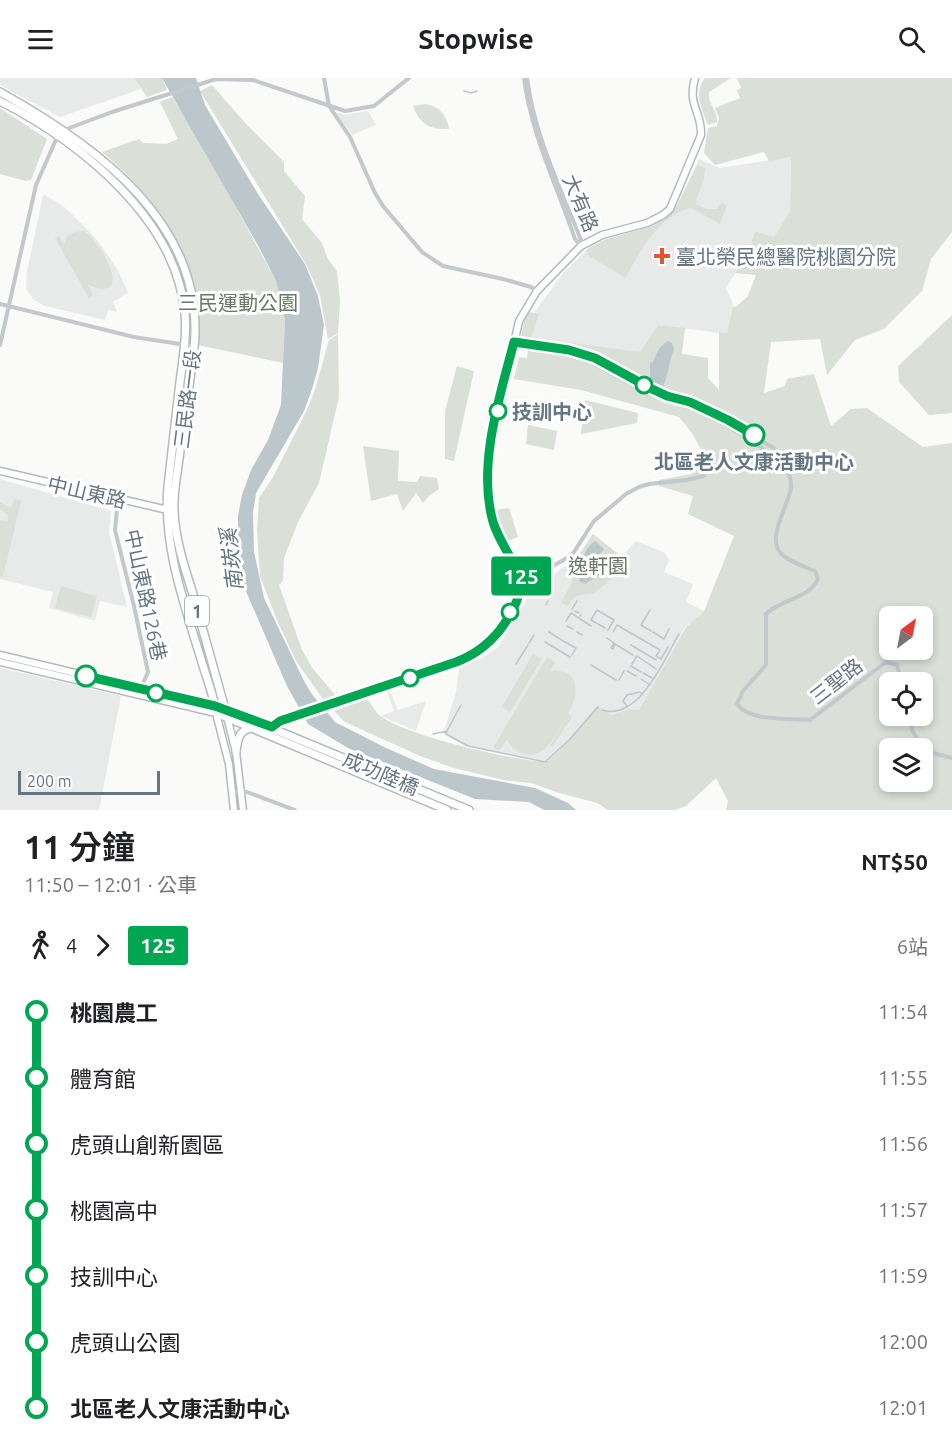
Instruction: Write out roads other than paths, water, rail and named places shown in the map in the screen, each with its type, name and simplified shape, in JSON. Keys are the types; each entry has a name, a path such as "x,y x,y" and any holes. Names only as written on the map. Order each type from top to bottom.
{"main road":[{"name":"1","path":"0,92 61,133"},
{"name":"1","path":"0,101 61,133"},
{"name":"三民路一段","path":"61,133 128,197 156,231 175,268 185,314 185,344 170,511 172,557 216,710"},
{"name":"三民路一段","path":"61,133 87,147 112,168 146,203 163,225 182,263 189,287 195,324 194,346 170,511 226,713"},
{"path":"189,619 199,617"},
{"path":"216,710 226,713"},
{"name":"成功陸橋","path":"226,713 272,727 469,810"},
{"name":"成功陸橋","path":"226,713 252,728 447,810"},
{"path":"236,752 241,733 245,729 252,728"}],"street":[{"path":"324,78 329,106 350,137 375,193 383,206 422,252 443,266 503,279 537,291"},
{"path":"0,345 35,186 61,133 216,79 253,79 345,111 374,106 410,78"},
{"name":"大有路","path":"525,78 527,101 535,129 575,239 581,246"},
{"path":"268,735 272,727 290,717 426,673 477,653 498,632 514,607 523,579 492,520 488,461 519,321 537,291 581,246 595,238 647,223 670,209 701,135 700,123 691,99 695,78"},
{"path":"0,304 134,336 194,346"},
{"name":"三聖路","path":"513,345 568,355 592,363 647,393 688,407 726,425 771,454 775,453 789,475 791,485 776,534 776,547 783,556 815,571 818,579 809,592 773,607 766,615 766,665 743,691 737,704 742,710 753,716 810,720 886,662 897,664 899,672"},
{"name":"中山東路","path":"0,471 170,511"},
{"path":"523,579 531,579 572,555 594,521 626,494 650,484 704,476"},
{"name":"中山東路126巷","path":"118,499 115,530 148,672 139,693"},
{"path":"0,655 139,693"},
{"path":"0,662 216,710 225,745 234,810"},
{"path":"226,713 236,752 243,810"},
{"path":"933,752 952,758"},
{"path":"233,792 242,791 295,810"}],"waterway":[{"path":"464,91 471,93 477,91"},
{"path":"546,605 548,601"},
{"path":"572,609 577,601"},
{"path":"605,628 591,620 597,610 614,620 608,630"},
{"path":"650,610 641,625 651,631"},
{"path":"575,611 579,613"},
{"path":"566,621 571,613 591,626"},
{"path":"613,632 617,625 660,650 656,656 661,659 668,647"},
{"path":"567,626 573,629"},
{"path":"653,632 664,639 669,629"},
{"path":"549,632 560,639"},
{"path":"577,632 582,635"},
{"path":"602,710 615,711 628,707 639,698 658,672 679,634"},
{"path":"529,643 534,635"},
{"path":"607,638 614,643 611,648 613,649 615,644 633,655"},
{"path":"561,640 576,648 572,655"},
{"path":"545,642 570,657"},
{"path":"516,664 528,645"},
{"path":"631,645 656,660"},
{"path":"632,664 637,656 656,669"},
{"path":"591,665 616,680"},
{"path":"631,666 641,672"},
{"path":"619,680 624,671"},
{"path":"627,671 636,676"},
{"path":"643,673 652,678"},
{"path":"641,679 650,685"},
{"path":"627,706 623,701 627,695 640,692 643,694"},
{"path":"447,731 461,705"},
{"path":"433,734 447,731 446,734 468,746 545,762 570,739 598,707"}],"place":[{"name":"臺北榮民總醫院桃園分院","path":"662,256"},
{"name":"技訓中心","path":"498,411"},
{"name":"北區老人文康活動中心","path":"754,435"}],"park label":[{"name":"三民運動公園","path":"238,302"},
{"name":"逸軒園","path":"598,565"}],"water label":[{"name":"南崁溪","path":"231,560"}]}
